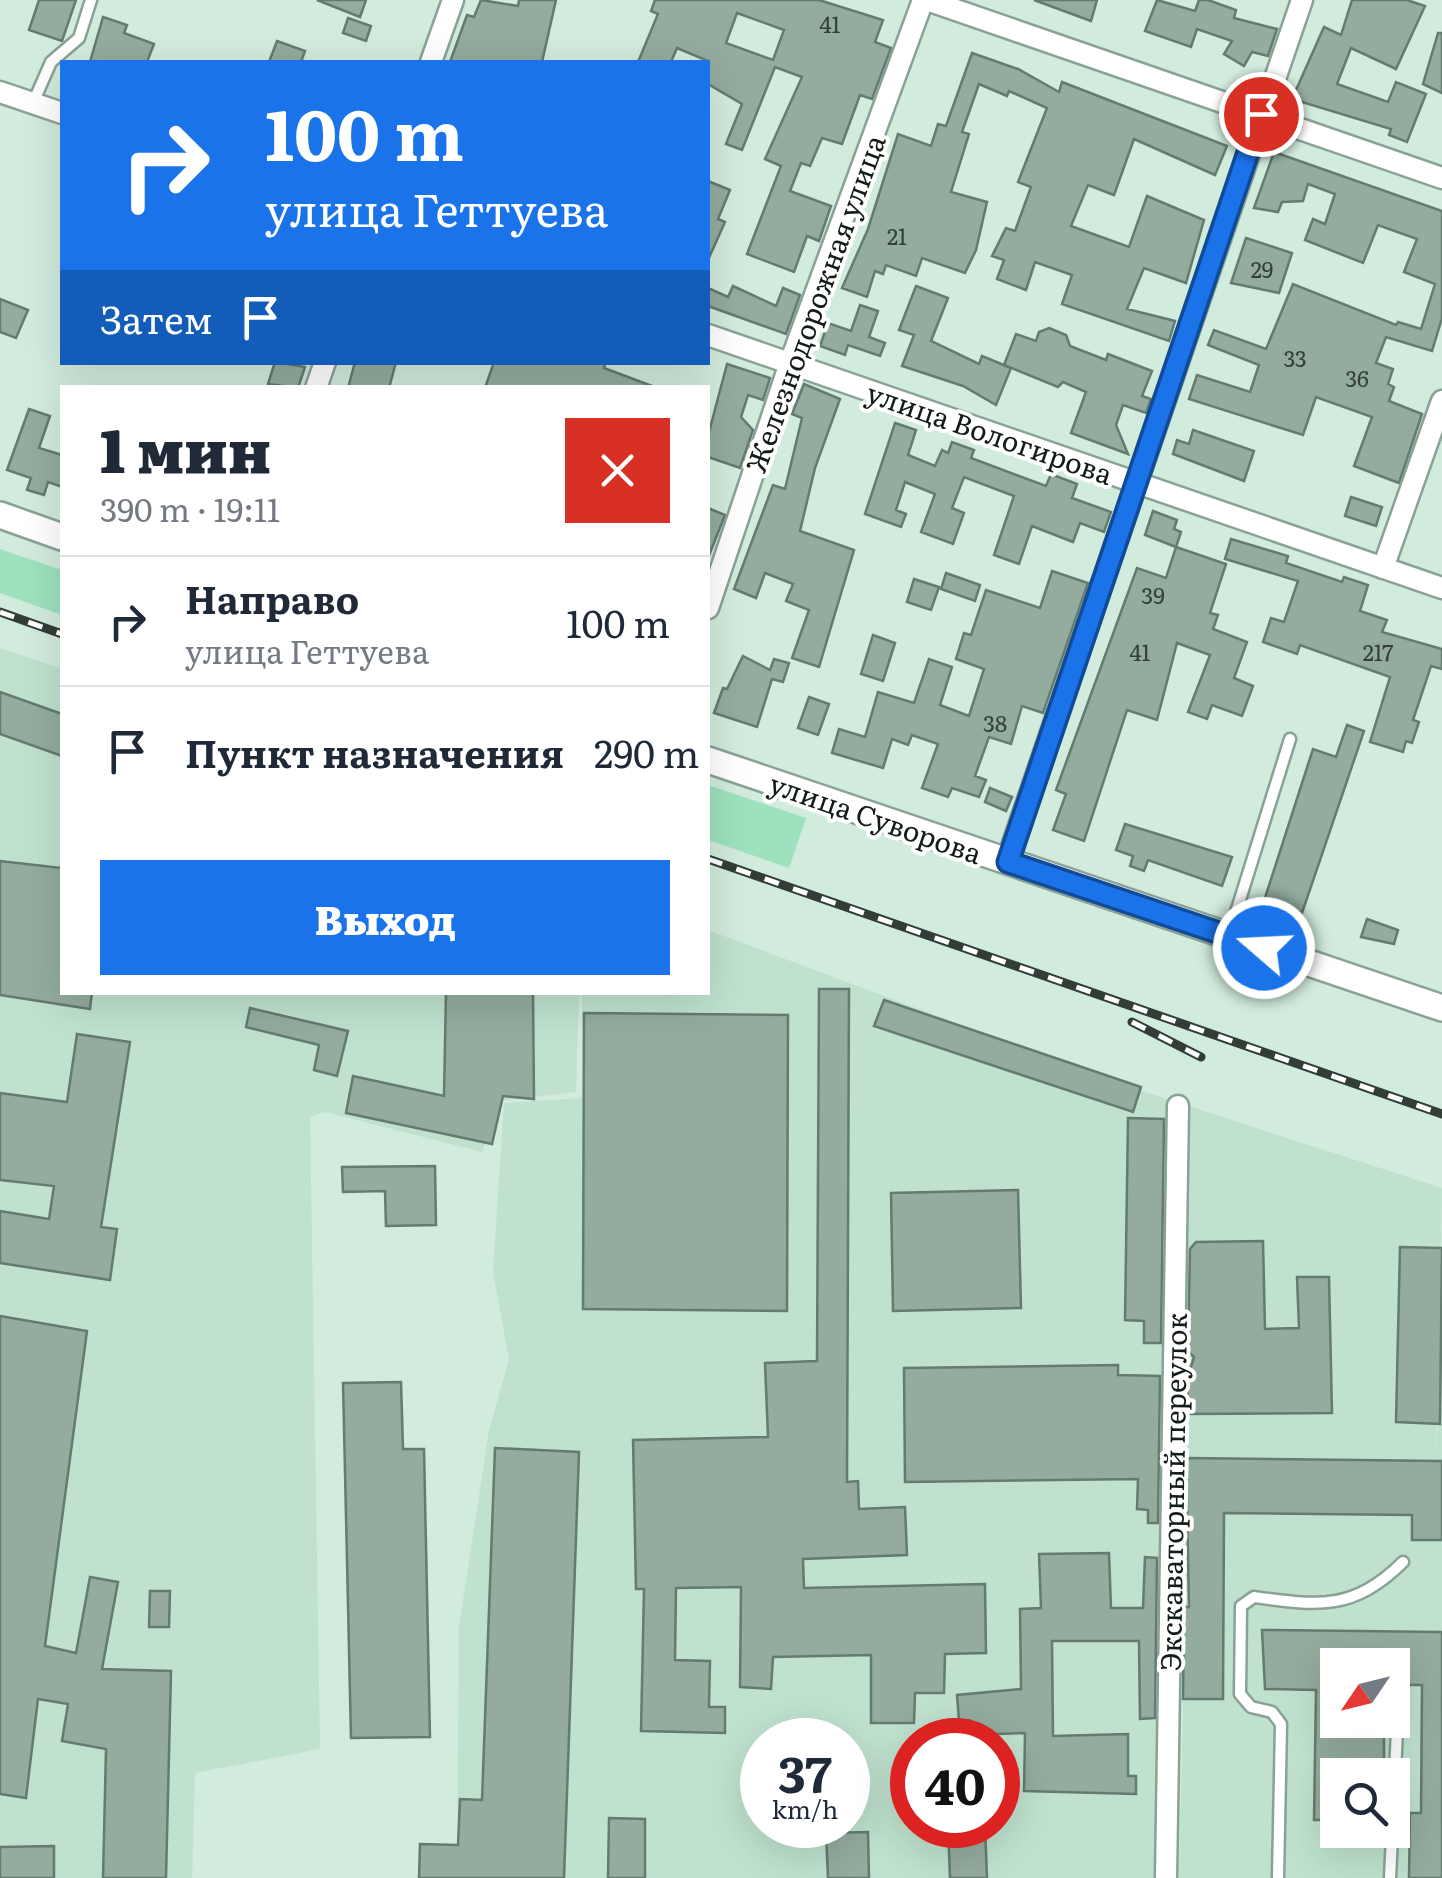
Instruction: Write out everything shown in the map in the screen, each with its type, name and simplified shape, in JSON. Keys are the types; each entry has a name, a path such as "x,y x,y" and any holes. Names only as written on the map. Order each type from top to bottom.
{"street":[{"path":"432,60 453,0"},
{"path":"925,0 1442,178"},
{"name":"Железнодорожная улица","path":"710,602 790,364 925,0"},
{"path":"1008,862 1302,0"},
{"path":"0,92 60,112"},
{"name":"улица Вологирова","path":"710,336 1442,588"},
{"path":"1383,568 1442,401"},
{"path":"0,515 60,536"},
{"name":"улица Суворова","path":"710,761 1442,1008"},
{"name":"Экскаваторный переулок","path":"1166,1878 1178,1106"}],"lane":[{"path":"34,103 52,62 79,38 91,0"},
{"path":"1228,936 1290,739"},
{"path":"1278,1878 1281,1724 1272,1712 1251,1707 1240,1694 1241,1606 1254,1597 1314,1605 1338,1603 1383,1582 1402,1562"},
{"path":"1390,1878 1397,1738"}],"shaded area":[{"path":"0,648 60,668 60,995 579,995 576,1092 500,1101 482,1152 325,1112 310,1117 320,1749 195,1773 192,1878 0,1878"},
{"path":"710,931 1108,1080 1442,1188 1436,1455 1442,1351 1442,1878 1179,1878 1189,1454 1167,1454 1162,1878 457,1878 459,1627 489,1431 509,1359 493,1272 504,1103 582,1098 582,995 710,995"}],"green space":[{"path":"0,549 60,569 60,614 0,593"},
{"path":"710,786 806,818 789,868 710,841"}],"building":[{"path":"39,0 76,0 62,41 29,30"},
{"path":"317,0 366,0 360,17"},
{"path":"481,0 518,6 519,0 556,0 542,60 451,60 467,15 474,17"},
{"path":"655,0 819,0 883,20 875,42 891,48 872,99 860,95 842,144 822,138 810,166 801,163 790,191 831,206 819,241 807,236 794,272 747,254 781,166 765,159 802,77 775,67 742,150 726,144 742,104 710,85 710,60 677,48 672,60 639,60 658,14 651,11","holes":["737,13 784,30 773,60 726,43"]},
{"path":"1034,0 1097,0 1091,21"},
{"path":"1157,0 1195,11 1199,0 1208,0 1236,10 1234,18 1277,29 1268,56 1252,52 1244,66 1224,54 1232,41 1197,29 1191,47 1145,31"},
{"path":"1352,0 1407,0 1425,6 1396,69 1351,48 1337,84 1388,102 1396,82 1426,94 1407,142 1389,135 1391,129 1292,99 1324,27 1341,35"},
{"path":"103,17 127,25 124,33 154,44 148,60 91,60"},
{"path":"348,18 371,26 366,41 343,33"},
{"path":"1438,33 1442,33 1442,93 1423,84"},
{"path":"277,41 305,51 302,60 270,60"},
{"path":"972,53 1018,69 1059,92 1062,82 1227,146 1215,175 1134,139 1114,195 1088,185 1071,226 1129,247 1147,196 1204,220 1186,283 1144,268 1127,309 1175,321 1169,341 1062,304 1072,275 1035,262 1026,290 997,279 1004,260 992,256 1006,228 1015,231 1031,187 1018,182 1047,108 1009,91 1007,96 979,84 962,132 969,134 951,192 987,202 976,250 965,273 922,258 916,276 886,265 883,274 875,271 867,297 842,288 868,229 898,134 931,146 938,124 946,126"},
{"path":"1274,152 1442,211 1442,318 1432,351 1386,337 1376,363 1393,369 1388,384 1394,387 1389,401 1422,414 1399,483 1354,466 1372,417 1316,397 1303,435 1189,399 1197,375 1250,392 1259,365 1208,345 1214,330 1266,349 1293,284 1396,325 1398,322 1421,329 1435,284 1404,272 1417,239 1378,225 1363,263 1305,240 1313,219 1325,224 1335,194 1308,184 1303,201 1282,202 1278,212 1254,208"},
{"path":"710,182 730,190 718,219 725,222 710,256"},
{"path":"1246,238 1292,253 1279,293 1231,283"},
{"path":"733,286 776,306 783,288 800,295 786,334 710,307 710,289 728,297"},
{"path":"916,286 948,298 931,341 979,364 982,356 1011,368 996,405 963,386 902,366 914,335 899,330"},
{"path":"0,299 28,310 16,338 0,332"},
{"path":"860,305 878,311 869,337 885,343 880,356 848,345 845,355 820,346 828,323 851,331"},
{"path":"1049,328 1066,335 1070,346 1106,360 1108,354 1152,371 1142,396 1151,399 1146,413 1123,405 1116,425 1128,454 1071,433 1086,392 1063,382 1058,387 1004,365 1016,334 1036,341 1039,332"},
{"path":"727,364 770,378 763,400 748,395 741,417 753,430 740,468 710,458 710,428"},
{"path":"274,365 305,367 299,385 268,384"},
{"path":"354,365 395,365 390,385 349,385"},
{"path":"493,365 605,365 604,368 649,385 486,385"},
{"path":"804,384 840,399 815,468 800,531 854,550 819,667 792,658 809,610 786,601 793,584 765,573 756,598 734,589 773,485 785,489 802,418 792,414"},
{"path":"29,409 50,416 39,448 60,454 60,486 48,482 44,495 27,490 31,478 7,470"},
{"path":"895,423 916,430 908,455 935,466 942,450 948,453 952,442 974,450 971,458 1046,486 1051,474 1077,484 1072,498 1111,512 1104,532 1080,523 1073,542 1032,526 1019,564 994,555 1014,496 964,477 952,508 964,513 953,544 921,532 935,494 905,482 896,510 906,514 901,527 865,514"},
{"path":"1193,430 1254,451 1244,481 1173,454 1177,440 1189,444"},
{"path":"1351,497 1382,507 1376,526 1345,516"},
{"path":"710,509 725,515 710,553"},
{"path":"1153,511 1177,520 1174,529 1181,532 1176,547 1145,535"},
{"path":"1231,539 1288,556 1286,563 1342,582 1344,577 1368,585 1360,611 1387,620 1382,632 1442,649 1442,669 1431,666 1413,720 1419,722 1412,743 1406,741 1403,752 1370,742 1390,677 1300,645 1297,654 1263,642 1271,618 1284,622 1298,581 1225,559"},
{"path":"1176,547 1226,564 1210,613 1218,615 1213,629 1247,642 1234,678 1253,686 1242,716 1212,705 1207,719 1188,712 1210,655 1177,643 1157,720 1127,710 1084,841 1053,830 1066,794 1056,790 1137,568 1166,578"},
{"path":"1052,571 1088,583 1043,713 1022,706 1011,744 989,737 975,776 986,780 979,797 952,788 948,797 922,788 938,744 912,735 908,745 892,739 883,768 832,753 839,729 865,737 878,692 914,703 929,659 952,667 940,705 969,716 984,669 956,659 964,633 971,635 986,590 1040,608"},
{"path":"946,573 980,585 975,601 941,589"},
{"path":"914,579 939,587 931,610 907,602"},
{"path":"873,635 895,643 883,681 861,674"},
{"path":"743,656 770,670 774,659 789,663 783,682 772,679 757,727 714,713 723,688 727,689"},
{"path":"0,692 60,713 60,755 0,734"},
{"path":"809,697 829,704 818,735 798,728"},
{"path":"1347,725 1364,731 1302,913 1264,901 1313,749 1336,757"},
{"path":"990,788 1012,797 1006,811 985,802"},
{"path":"1125,824 1232,857 1222,886 1148,860 1144,871 1130,866 1133,856 1116,850"},
{"path":"0,861 60,868 60,995 92,995 90,1009 0,995"},
{"path":"1367,919 1398,930 1394,944 1361,937"},
{"path":"819,989 849,989 847,1482 858,1481 859,1509 905,1507 907,1555 803,1559 804,1588 985,1584 986,1653 945,1654 944,1693 915,1693 914,1718 871,1723 871,1655 773,1657 771,1689 740,1687 741,1587 676,1588 675,1660 710,1661 709,1707 725,1707 725,1733 641,1731 644,1589 636,1589 633,1440 768,1437 765,1363 817,1361"},
{"path":"446,995 533,995 534,1099 503,1096 492,1144 346,1113 353,1076 444,1096"},
{"path":"884,1000 1141,1087 1133,1112 874,1026"},
{"path":"250,1008 348,1031 337,1076 314,1070 319,1045 246,1027"},
{"path":"584,1013 788,1015 787,1311 583,1309"},
{"path":"77,1034 130,1042 101,1227 117,1229 110,1280 0,1263 0,1211 49,1219 54,1186 0,1180 0,1093 67,1102"},
{"path":"1128,1118 1164,1119 1161,1343 1144,1343 1144,1321 1125,1320"},
{"path":"435,1166 436,1225 386,1226 385,1191 343,1192 342,1167"},
{"path":"1018,1190 1021,1308 893,1311 891,1193"},
{"path":"1263,1241 1265,1329 1299,1328 1297,1277 1329,1277 1332,1413 1187,1414 1188,1376 1194,1357 1188,1351 1190,1249 1196,1242"},
{"path":"1400,1247 1442,1248 1440,1424 1396,1422"},
{"path":"0,1316 87,1331 45,1646 76,1653 90,1577 118,1582 102,1669 171,1671 166,1878 103,1878 106,1749 62,1741 68,1704 38,1699 26,1798 0,1794"},
{"path":"1118,1365 1118,1375 1160,1376 1158,1523 1148,1523 1148,1510 1137,1509 1138,1479 905,1482 904,1368"},
{"path":"401,1382 403,1449 424,1449 430,1737 351,1738 343,1383"},
{"path":"495,1448 579,1452 564,1878 419,1878 420,1844 458,1845 460,1799 482,1800"},
{"path":"1186,1458 1442,1461 1442,1540 1412,1540 1412,1515 1224,1513 1223,1699 1183,1699 1184,1607 1189,1607"},
{"path":"1109,1553 1111,1608 1143,1608 1145,1557 1157,1558 1155,1718 1140,1719 1139,1641 1052,1641 1053,1736 1128,1734 1128,1776 1136,1776 1136,1794 1024,1791 1025,1733 1020,1733 1020,1718 959,1718 957,1695 1021,1689 1020,1609 1041,1608 1039,1554"},
{"path":"150,1591 170,1591 169,1627 149,1627"},
{"path":"1262,1630 1442,1632 1442,1878 1409,1878 1410,1813 1421,1813 1422,1685 1410,1685 1410,1648 1320,1648 1320,1738 1384,1738 1384,1758 1320,1758 1320,1820 1314,1820 1316,1690 1265,1689"},
{"path":"609,1818 645,1819 645,1878 608,1878"},
{"path":"54,1846 54,1878 0,1878 0,1847"},
{"path":"827,1848 868,1848 869,1878 828,1878"},
{"path":"949,1848 986,1848 987,1878 950,1878"}],"railway":[{"path":"0,612 60,633"},
{"path":"710,860 1442,1114"},
{"path":"1132,1022 1201,1057"}],"route":[{"path":"1261,114 1008,862 1264,948"}]}
